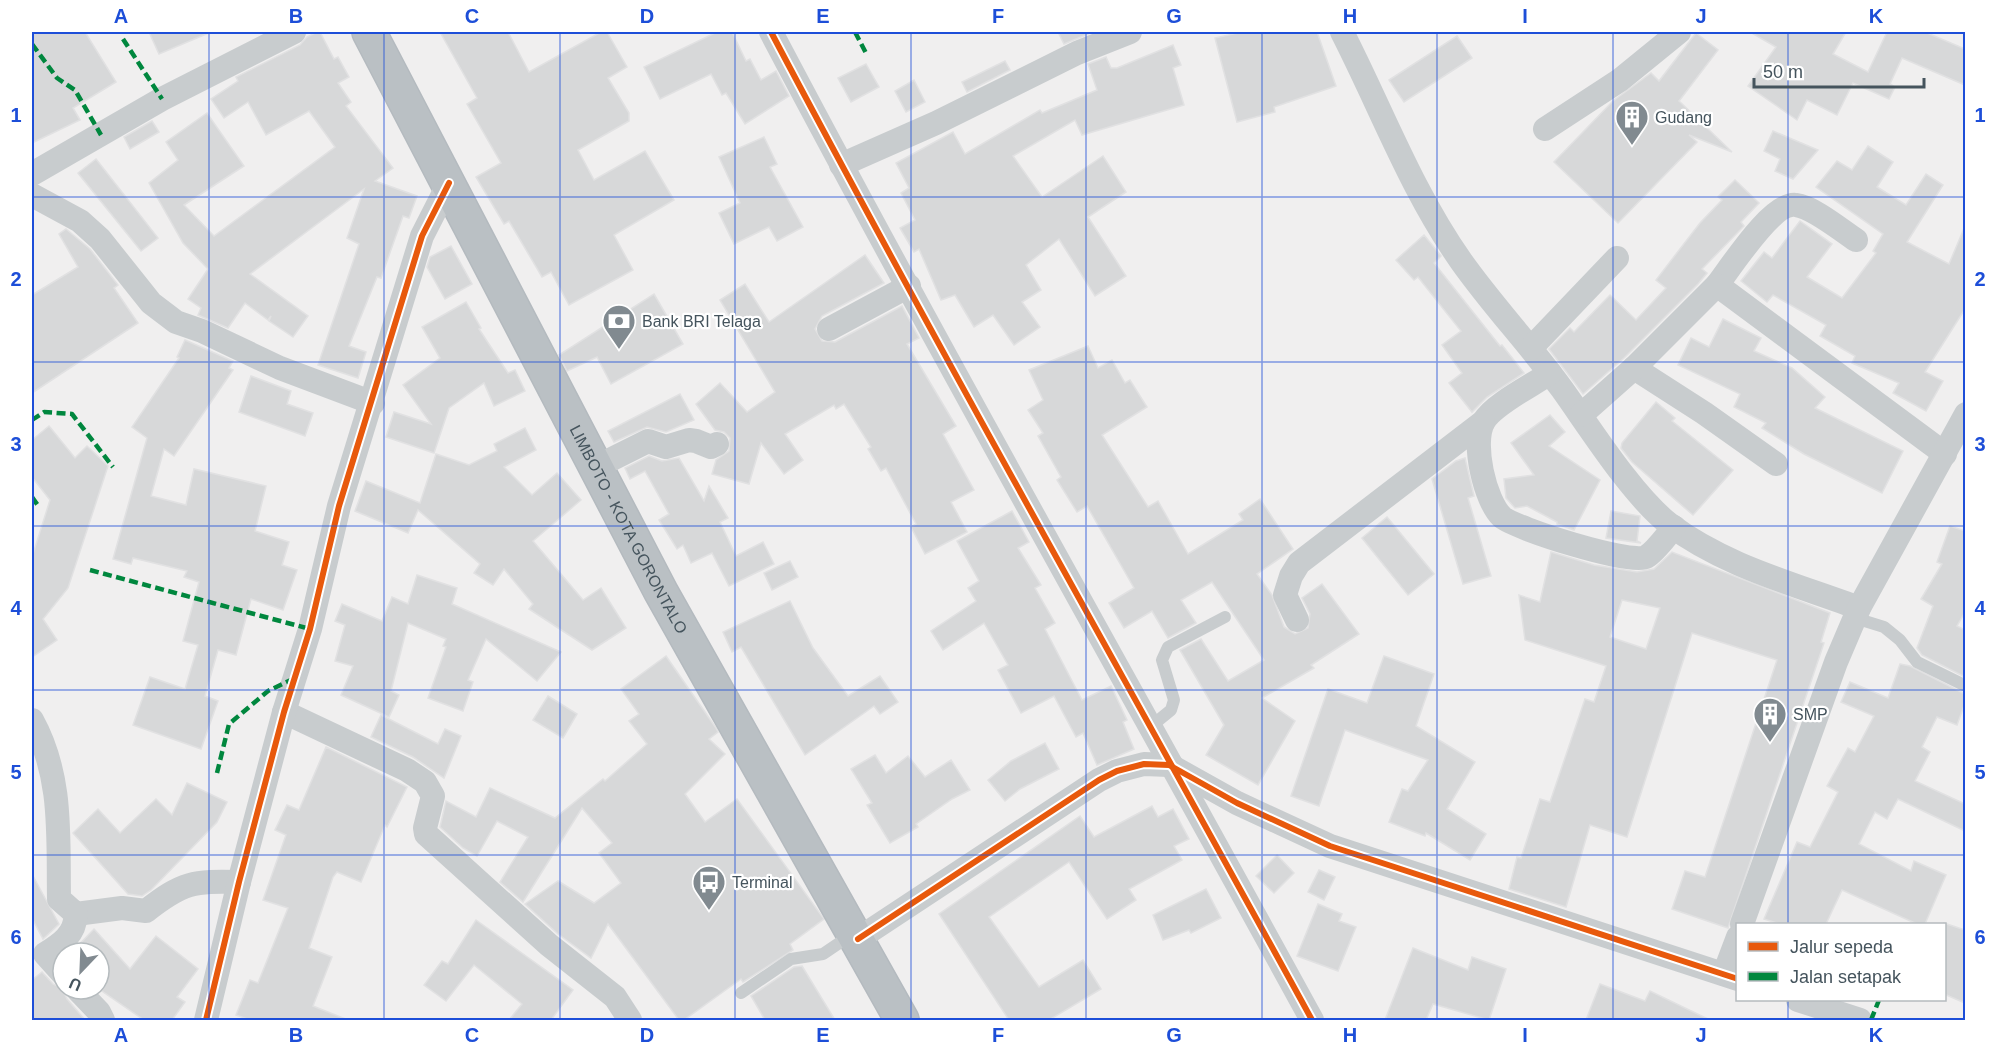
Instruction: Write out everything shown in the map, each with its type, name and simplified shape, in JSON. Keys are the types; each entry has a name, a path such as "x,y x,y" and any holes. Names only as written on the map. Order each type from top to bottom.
{"highway":[{"name":"LIMBOTO - KOTA GORONTALO","path":"369,32 661,592 902,1020"}],"street":[{"path":"32,174 162,99 294,32"},
{"path":"771,32 841,165 1169,765 1312,1020"},
{"path":"841,165 936,123 1077,53 1130,32"},
{"path":"1342,32 1403,161 1461,261 1531,348 1636,489 1674,527 1733,561 1857,613"},
{"path":"1545,129 1620,80 1679,32"},
{"path":"206,1020 239,882 284,712 310,629 339,506 373,403 422,236 449,183"},
{"path":"32,195 80,221 100,239 152,303 176,322 219,339 280,368 373,403"},
{"path":"1581,415 1634,368 1717,285 1781,207 1789,205 1807,208 1856,240"},
{"path":"1531,348 1617,258"},
{"path":"1717,285 1945,454"},
{"path":"829,329 909,286"},
{"path":"1634,368 1704,412 1776,464"},
{"path":"1297,620 1285,595 1291,576 1299,563 1483,422 1500,406 1550,373"},
{"path":"1742,923 1806,739 1857,613 1965,414"},
{"path":"1483,422 1478,447 1490,499 1495,509 1514,525 1627,559 1647,557 1674,527"},
{"path":"596,467 648,441 666,447 689,440 711,447 717,444"},
{"path":"284,712 407,770 425,782 433,796 425,828 426,834 549,945 615,997 630,1020"},
{"path":"32,720 44,743 58,795 60,899 76,914 76,923 70,935 38,946 51,961"},
{"path":"856,936 1098,780 1117,771 1144,764 1169,765 1237,803 1330,846 1731,976 1736,944"},
{"path":"76,914 122,908 146,911 173,890 202,881 239,882"},
{"path":"88,1001 101,1016 122,1020"},
{"path":"1804,1001 1860,1020"}],"lane":[{"path":"1857,613 1884,627 1900,640 1917,662 1965,686"},
{"path":"1149,728 1171,710 1174,700 1162,660 1167,647 1226,617"},
{"path":"741,993 791,959 823,954 856,936"}],"building":[{"path":"32,32 85,32 116,82 73,108 80,120 32,143"},
{"path":"149,32 211,32 159,54"},
{"path":"320,32 334,59 338,57 349,77 338,83 351,102 346,106 393,168 375,181 417,196 409,218 403,216 381,278 377,277 349,346 366,352 358,378 318,365 359,244 347,238 364,189 250,274 308,316 293,337 269,321 271,316 268,320 245,303 228,328 198,315 201,308 188,299 208,269 183,243 149,183 178,160 166,142 207,113 244,166 184,205 214,236 335,147 309,111 266,135 248,102 224,118 211,99 238,81 236,77 300,45 307,37"},
{"path":"440,32 508,32 529,72 601,32 607,32 627,67 608,78 629,113 629,121 578,150 594,180 645,151 674,200 614,235 633,270 569,305 551,272 542,277 509,221 504,224 476,177 501,163 467,104 477,98"},
{"path":"717,32 732,32 746,61 750,59 761,80 776,71 789,96 745,124 726,93 722,95 711,74 660,99 644,67"},
{"path":"1058,32 1093,32 1064,44"},
{"path":"1242,32 1317,32 1336,86 1274,107 1275,112 1237,122 1215,38"},
{"path":"1750,32 1846,32 1833,54 1868,72 1887,32 1925,32 1965,49 1965,85 1902,58 1890,84 1895,87 1889,99 1853,83 1837,115 1807,100 1797,120 1748,86 1776,47"},
{"name":"Gudang","path":"1696,33 1718,50 1679,101 1732,152 1689,135 1697,142 1618,223 1554,162 1613,101 1651,73 1659,81"},
{"path":"1457,36 1472,58 1404,102 1389,80"},
{"path":"1173,45 1181,65 1173,68 1184,105 1082,135 1075,120 1013,156 1042,197 1103,156 1126,192 1088,217 1126,276 1095,296 1059,239 1026,265 1041,290 1022,302 1040,327 1014,345 993,315 974,327 955,295 941,300 919,249 914,252 900,228 915,220 901,193 909,188 896,163 953,132 965,154 1040,110 1042,113 1097,90 1088,64 1106,57 1111,68 1117,68"},
{"path":"1005,61 1010,70 967,92 962,82"},
{"path":"866,64 879,87 851,102 838,78"},
{"path":"914,80 925,102 906,112 895,91"},
{"path":"152,121 159,132 130,149 124,137"},
{"path":"1773,131 1818,150 1793,179 1775,171 1780,159 1764,151"},
{"path":"764,137 777,164 770,167 803,227 777,241 769,227 734,244 719,213 740,203 719,157"},
{"path":"1868,146 1893,162 1877,187 1906,205 1926,174 1943,185 1907,242 1949,264 1965,226 1965,309 1925,372 1943,381 1926,411 1893,393 1899,383 1852,363 1855,356 1820,336 1826,325 1773,295 1767,302 1741,281 1764,252 1772,258 1800,221 1832,244 1807,277 1842,298 1876,253 1873,251 1883,234 1816,187 1837,161 1852,170"},
{"path":"96,159 158,238 141,251 78,173"},
{"path":"1735,180 1759,203 1741,222 1744,226 1702,269 1707,273 1698,284 1624,358 1583,394 1549,349 1570,328 1574,332 1610,295 1636,320 1666,288 1656,280 1700,223 1722,200 1718,197"},
{"path":"66,229 90,249 118,285 114,288 138,323 32,393 32,295 78,267 59,234"},
{"path":"1424,235 1441,256 1434,263 1524,373 1487,397 1472,412 1449,383 1462,373 1442,345 1461,331 1418,277 1414,280 1396,260"},
{"path":"451,246 472,284 445,299 427,267 430,257"},
{"path":"865,255 884,283 822,316 815,329 822,341 835,342 902,306 919,338 907,344 956,426 943,434 974,490 951,502 967,532 925,554 911,527 916,524 886,468 881,471 868,449 871,447 844,404 836,409 834,405 785,434 803,460 784,474 761,443 749,484 712,474 716,460 729,451 730,438 724,432 715,430 696,404 720,383 747,412 775,392 720,300 745,284 769,322"},
{"name":"Bank BRI Telaga","path":"654,294 683,344 611,384 597,357 567,371 559,355"},
{"path":"466,302 481,328 479,329 508,373 515,370 525,391 494,406 484,383 449,408 434,453 386,437 394,412 431,424 403,385 440,358 422,327"},
{"path":"1723,319 1761,338 1754,351 1792,368 1825,397 1815,408 1903,451 1882,493 1804,454 1762,428 1766,423 1734,407 1740,394 1678,365 1691,338 1709,347"},
{"path":"185,340 233,361 229,368 233,370 174,456 164,449 151,496 186,505 194,469 266,486 255,531 289,542 282,565 297,570 283,610 251,599 236,655 218,650 205,696 218,701 201,749 133,725 150,677 185,689 198,645 183,641 199,582 184,577 187,571 133,558 131,564 113,559 147,438 132,427 179,358 177,357"},
{"path":"1088,346 1098,368 1112,360 1125,383 1130,380 1147,407 1102,435 1148,507 1158,501 1188,554 1243,520 1239,514 1260,499 1293,549 1257,574 1272,595 1284,627 1295,634 1308,628 1310,614 1302,598 1322,584 1359,634 1311,665 1314,668 1262,698 1295,721 1258,785 1206,755 1224,725 1180,650 1201,639 1228,681 1264,660 1212,582 1181,600 1196,623 1168,638 1152,611 1124,628 1109,603 1134,588 1087,506 1077,512 1057,480 1061,477 1038,436 1043,433 1028,410 1043,400 1029,370"},
{"path":"251,376 291,391 287,404 313,413 305,436 239,412"},
{"path":"680,394 694,420 666,432 647,427 614,442 608,431"},
{"path":"1656,402 1675,418 1672,421 1733,470 1693,515 1632,462 1621,448 1622,443"},
{"path":"1550,415 1565,432 1549,446 1600,480 1574,530 1557,524 1527,506 1515,508 1506,498 1504,479 1534,475 1511,443"},
{"path":"49,426 75,458 87,446 108,466 68,588 43,619 57,640 32,657 32,557 50,500 32,477 32,440"},
{"path":"525,428 536,450 504,467 532,495 557,473 581,500 533,541 583,600 601,588 626,628 592,650 529,609 533,604 504,569 493,585 474,573 480,564 418,510 408,533 355,511 366,481 420,503 436,454 469,465 497,451 494,444"},
{"path":"649,456 662,461 679,458 704,501 709,486 728,518 720,522 736,556 763,542 774,564 729,586 712,553 691,563 683,545 677,549 659,520 669,514 645,471 630,479 625,468"},
{"path":"1465,458 1474,496 1468,498 1491,576 1463,584 1432,479 1456,461"},
{"path":"1012,511 1029,542 1018,548 1041,585 1035,588 1055,623 1045,629 1082,700 1111,686 1127,720 1123,722 1134,749 1097,765 1083,733 1076,737 1054,696 1021,713 998,670 1008,665 984,623 943,650 931,631 976,601 968,588 979,581 957,541"},
{"path":"1611,511 1640,516 1637,541 1641,543 1606,538"},
{"path":"1387,517 1434,574 1408,595 1362,538"},
{"path":"1950,526 1965,531 1965,612 1957,626 1965,630 1965,677 1922,655 1917,648 1933,606 1921,599 1942,564 1937,562"},
{"path":"1551,552 1594,565 1637,572 1654,569 1672,552 1830,613 1821,642 1824,643 1728,928 1672,909 1685,871 1705,877 1777,660 1692,633 1627,837 1590,825 1566,907 1509,889 1517,857 1521,858 1540,799 1550,802 1585,699 1594,702 1606,666 1525,640 1519,595 1540,602","holes":["1622,600 1660,608 1646,649 1610,637"]},
{"path":"790,561 798,577 772,590 764,573"},
{"path":"417,575 457,588 452,604 561,652 537,681 486,639 468,680 473,682 463,711 428,698 446,647 443,646 446,639 408,623 391,691 399,695 389,717 341,695 353,666 335,661 345,625 335,621 342,604 382,621 392,597 408,604"},
{"path":"790,601 813,648 848,696 880,676 898,702 880,714 874,706 805,755 741,647 732,652 723,632"},
{"path":"666,656 716,728 718,732 709,739 725,754 685,794 705,822 737,799 824,919 790,944 793,950 743,982 741,979 684,1020 679,1020 608,924 591,958 558,934 525,904 558,881 594,903 621,883 599,853 612,843 582,808 523,902 500,882 528,837 497,821 477,856 463,848 440,827 446,801 476,817 490,788 555,818 603,779 605,781 647,744 629,721 639,714 621,689"},
{"path":"1384,656 1434,674 1416,726 1475,762 1447,809 1486,834 1470,860 1426,833 1425,836 1389,822 1402,789 1408,791 1428,760 1345,730 1319,806 1291,796 1328,689 1367,703"},
{"path":"1900,664 1910,666 1965,694 1965,703 1957,725 1937,717 1922,747 1930,752 1915,781 1965,804 1965,831 1898,799 1887,819 1875,812 1859,844 1911,871 1914,861 1946,875 1925,923 1915,923 1842,890 1826,923 1777,923 1764,919 1797,842 1810,847 1838,792 1827,786 1848,748 1855,752 1874,716 1841,702 1850,682 1888,698"},
{"path":"548,696 577,714 563,738 533,720"},
{"path":"381,715 438,744 445,729 461,736 444,778 413,757 371,737"},
{"path":"1045,743 1059,769 1020,789 1005,801 988,780 1011,761"},
{"path":"326,747 407,787 387,827 385,825 361,882 337,872 333,877 309,948 332,957 313,1006 348,1020 250,1020 236,1015 250,980 258,983 288,908 263,900 286,835 275,830 287,805 299,810"},
{"path":"875,755 886,773 908,756 925,777 951,760 970,790 952,799 916,824 918,827 890,843 867,805 872,803 851,769"},
{"path":"187,783 227,802 217,822 151,890 142,896 128,894 73,833 98,809 120,833 156,799 172,815"},
{"path":"1152,806 1158,817 1173,809 1189,839 1174,846 1182,860 1129,889 1136,900 1107,919 1069,862 989,917 1039,987 1083,960 1101,989 1049,1020 1009,1020 939,914 1080,816 1094,837"},
{"path":"1277,855 1294,873 1274,893 1256,876"},
{"path":"1319,870 1335,877 1324,900 1308,892"},
{"path":"32,874 59,924 43,939 32,918"},
{"path":"1206,889 1221,918 1191,933 1189,930 1163,940 1153,915"},
{"path":"1318,904 1342,914 1339,921 1356,927 1338,971 1297,956"},
{"path":"476,920 573,990 551,1020 509,1020 522,1004 474,965 446,1001 424,985 442,961 448,964"},
{"path":"1946,924 1965,930 1965,1003 1946,995"},
{"path":"94,929 105,941 82,941"},
{"path":"156,936 198,969 177,997 185,1002 172,1020 144,1020 111,997 111,948 130,969"},
{"path":"1413,948 1468,970 1472,957 1506,969 1489,1020 1433,1004 1426,1020 1385,1020"},
{"path":"802,966 835,1020 765,1020 751,996 794,967"},
{"path":"42,972 51,982 51,1001 69,1001 85,1020 32,1020 32,980"},
{"path":"1600,984 1645,1001 1650,991 1710,1020 1586,1020"}],"marked path":[{"path":"855,32 866,53"},
{"path":"123,39 162,99"},
{"path":"32,44 57,78 75,90 101,135"},
{"path":"32,420 44,412 72,414 113,467"},
{"path":"32,497 39,507"},
{"path":"90,570 310,629"},
{"path":"217,773 229,724 268,691 293,679"},
{"path":"1871,1020 1879,1001"}],"cycle path":[{"path":"771,32 972,404 1312,1020"},
{"path":"206,1020 239,882 284,712 310,629 339,506 422,236 449,183"},
{"path":"858,939 1099,780 1117,771 1144,764 1169,765 1237,803 1330,846 1736,978"}],"place":[{"name":"Gudang","path":"1632,146"},
{"name":"Bank BRI Telaga","path":"619,350"},
{"name":"SMP","path":"1770,743"},
{"name":"Terminal","path":"709,911"}]}
